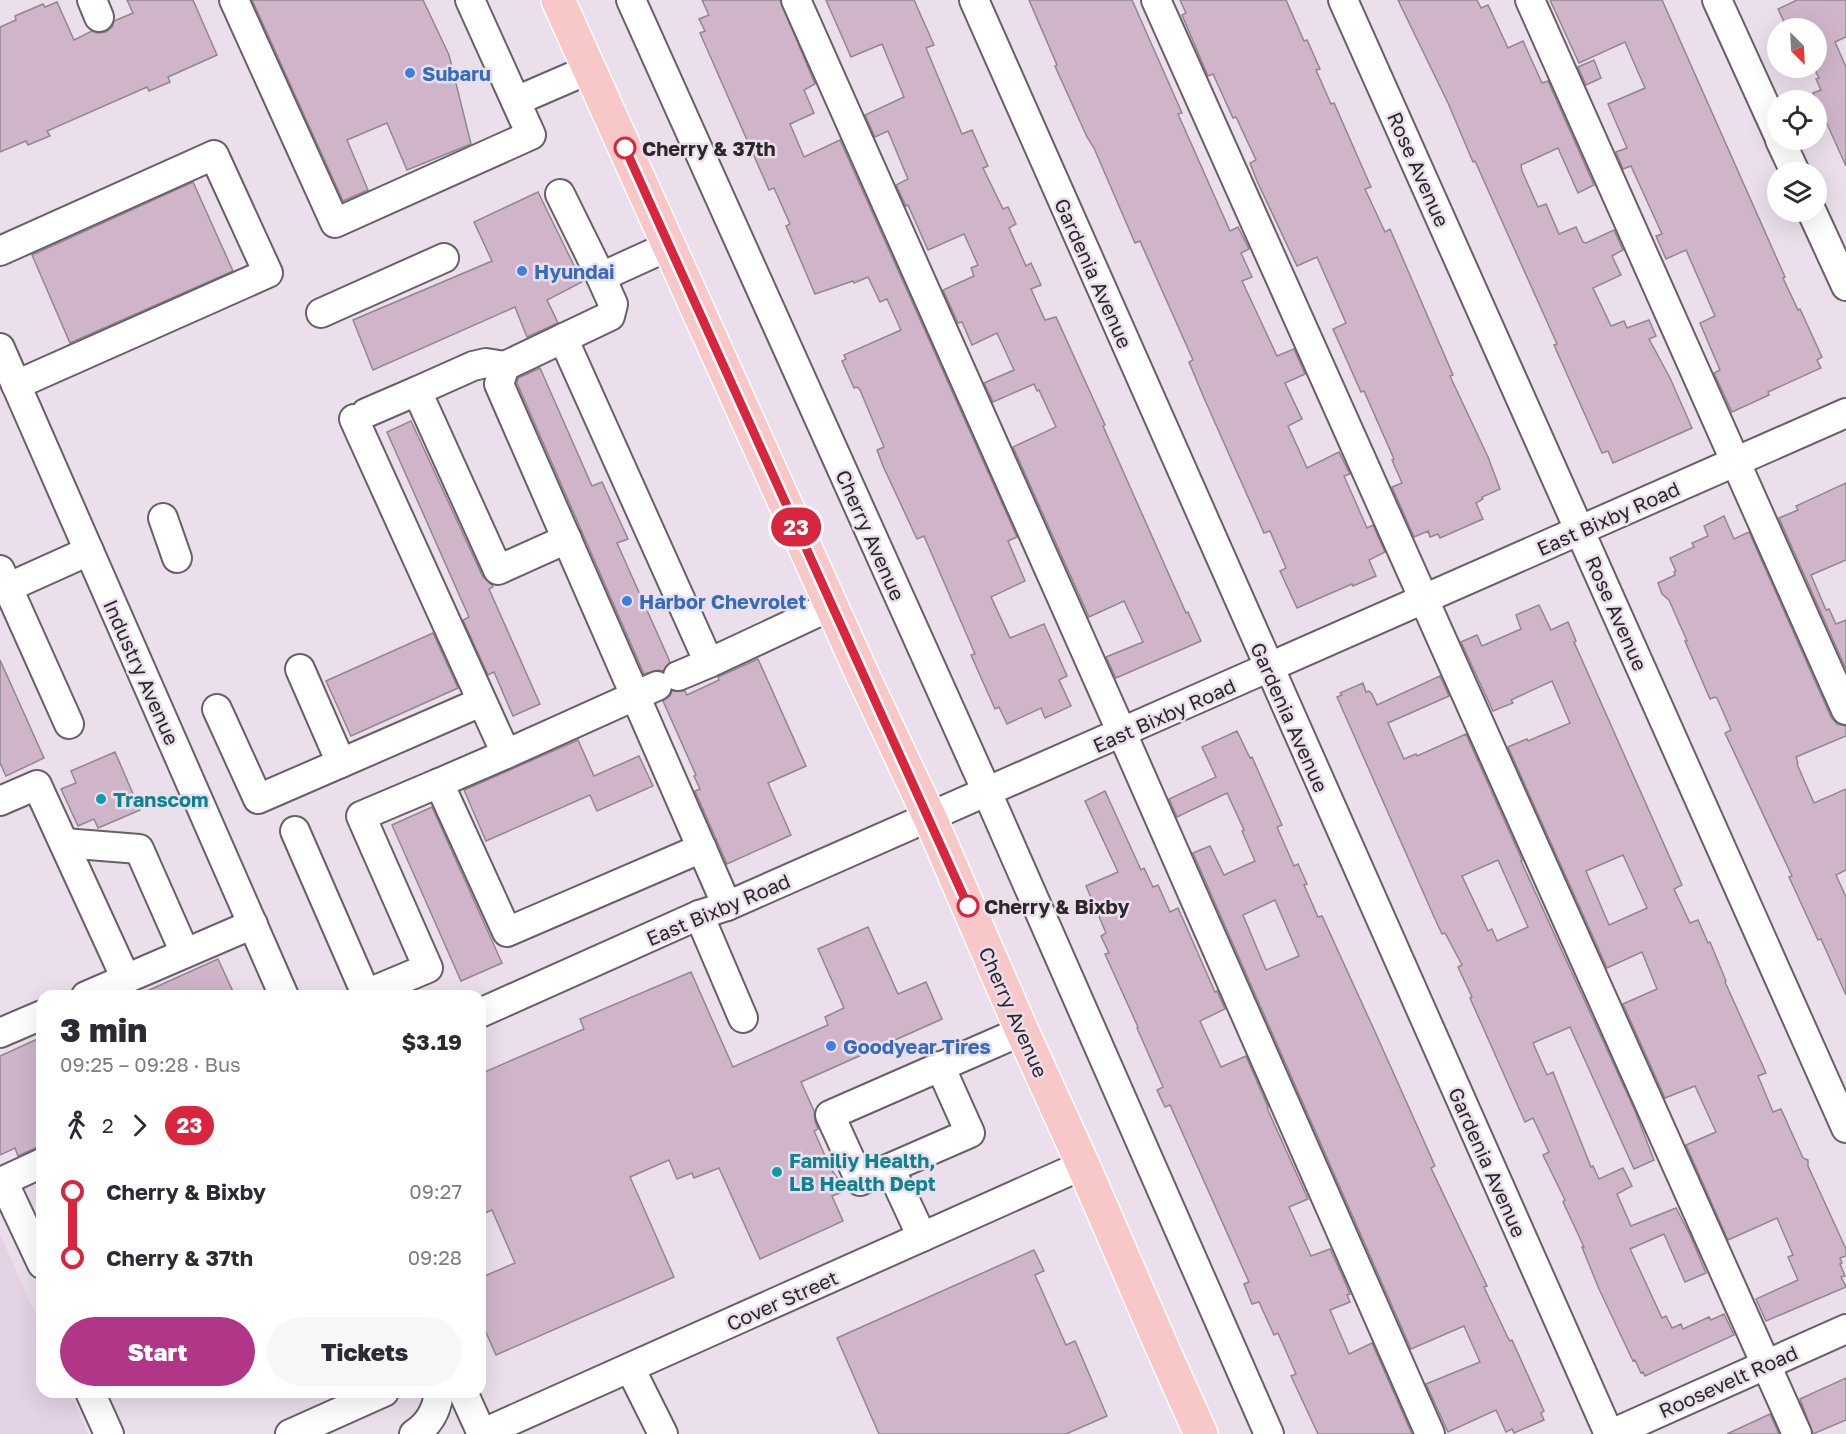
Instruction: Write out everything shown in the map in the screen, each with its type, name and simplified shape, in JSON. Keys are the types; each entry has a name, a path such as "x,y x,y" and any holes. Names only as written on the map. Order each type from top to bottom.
{"main road":[{"name":"Cherry Avenue","path":"558,0 831,606 930,818 1201,1434"}],"street":[{"path":"234,0 335,224 531,135 470,0"},
{"name":"Cherry Avenue","path":"631,0 987,792 1269,1434"},
{"path":"796,0 1430,1434"},
{"name":"Gardenia Avenue","path":"974,0 1610,1434"},
{"path":"1156,0 1797,1434"},
{"name":"Rose Avenue","path":"1343,0 1846,1128"},
{"path":"1530,0 1846,710"},
{"path":"1717,0 1767,110"},
{"path":"516,101 590,69"},
{"path":"0,251 214,155 268,273 16,386"},
{"path":"506,754 481,702 360,416 473,366 486,363 504,366 610,316 613,304 560,194"},
{"path":"1817,222 1846,286"},
{"path":"601,277 669,246"},
{"path":"321,313 444,258"},
{"path":"563,338 709,663"},
{"name":"Industry Avenue","path":"0,348 281,990"},
{"path":"504,366 499,384 567,539 657,686 702,848 727,906"},
{"path":"417,391 498,570 567,539"},
{"name":"East Bixby Road","path":"486,1010 699,915 727,906 930,818 1846,413"},
{"path":"163,518 177,558"},
{"path":"69,724 3,583 89,551"},
{"path":"376,990 428,968 361,816 506,754 831,606"},
{"path":"300,669 341,763"},
{"path":"217,709 258,799 481,702"},
{"path":"439,783 507,932 702,848"},
{"path":"0,801 38,785 126,979"},
{"path":"295,831 364,990"},
{"path":"64,843 139,849 185,953"},
{"path":"699,915 743,1018"},
{"path":"100,990 253,924"},
{"path":"0,1033 36,1018"},
{"path":"940,1066 970,1133 860,1181 830,1115 940,1066 1022,1031"},
{"path":"36,1166 3,1181 36,1251"},
{"name":"Cover Street","path":"481,1434 1083,1166"},
{"path":"890,1168 922,1237"},
{"name":"Roosevelt Road","path":"1610,1434 1846,1329"},
{"path":"630,1368 663,1434"},
{"path":"100,1398 109,1434"},
{"path":"290,1434 371,1398"},
{"path":"414,1434 422,1429 437,1407 438,1398"},
{"path":"466,1398 481,1434"}],"shaded area":[{"path":"0,1234 36,1315 36,1398 73,1398 88,1434 0,1434"}],"building":[{"path":"127,0 193,0 217,55 168,77 170,82 149,91 147,87 47,131 50,136 28,145 26,141 0,152 0,27 16,20 15,16 43,4 45,7 57,2 74,40 92,31 106,32 112,27 114,21 133,13"},
{"path":"252,0 423,0 449,55 471,144 407,170 387,123 347,140 368,190 343,201"},
{"path":"702,0 780,0 815,84 804,90 814,113 790,124 804,157 840,140 1017,537 1008,541 1025,581 991,597 1010,638 1044,624 1067,676 1059,680 1071,706 1045,718 1041,708 1007,724 999,707 995,709 971,655 975,654 924,536 917,539 883,466 877,450 884,447 860,390 857,387 854,388 842,361 846,359 844,355 901,330 887,299 880,302 868,277 815,294 786,226 790,224 774,188 769,190 700,33 705,31 699,19 709,15"},
{"path":"826,0 914,0 934,45 926,48 962,134 972,130 988,166 983,168 1003,209 1008,207 1016,224 1009,228 1026,266 1031,263 1041,285 1031,289 1045,320 1056,317 1186,613 1188,612 1201,641 1116,678 1106,657 1143,642 1124,601 1089,617 1013,447 1056,427 1034,384 993,402 984,383 1014,370 997,333 972,345 962,322 958,323 943,290 974,276 971,268 978,265 964,234 928,250 908,205 906,206 896,185 908,179 888,131 875,137 865,115 904,97 882,44 851,57"},
{"path":"1029,0 1132,0 1182,113 1178,114 1230,231 1238,227 1249,249 1241,253 1252,277 1242,281 1277,356 1294,349 1305,374 1285,383 1302,419 1288,426 1307,468 1339,452 1350,474 1344,476 1367,528 1373,525 1385,552 1369,560 1376,576 1297,608 1280,571 1286,568 1270,531 1264,533 1189,362 1193,360 1140,241 1135,243 1055,66 1057,65"},
{"path":"1180,0 1286,0 1304,41 1307,40 1320,69 1316,70 1331,104 1334,103 1371,187 1365,189 1385,232 1390,229 1453,375 1450,376 1488,457 1500,489 1482,497 1483,499 1476,503 1483,519 1440,538 1438,534 1430,537 1428,531 1414,537 1392,487 1402,483 1392,460 1394,459 1333,329 1346,323 1317,257 1297,266 1250,163 1256,160 1213,74 1208,76 1182,15 1186,13"},
{"path":"1398,0 1477,0 1481,8 1488,5 1508,48 1523,41 1542,83 1548,81 1594,185 1578,193 1558,148 1521,165 1522,171 1538,207 1546,204 1559,234 1576,227 1583,242 1586,243 1614,230 1623,250 1612,256 1621,275 1593,288 1611,326 1624,321 1627,328 1649,320 1656,336 1649,339 1670,378 1692,428 1613,463 1608,451 1602,453 1554,345 1557,344 1475,161 1473,162 1448,103"},
{"path":"1550,0 1662,0 1785,277 1783,278 1822,357 1817,360 1821,368 1768,392 1769,395 1732,412 1714,373 1720,370 1700,323 1715,316 1686,250 1666,259 1656,236 1662,234 1631,166 1623,169 1616,152 1627,148 1608,104 1645,88 1625,42 1579,63"},
{"path":"1797,0 1846,0 1846,37 1835,42 1846,67 1846,166 1827,124 1827,90 1821,90 1816,79 1827,78 1827,18 1782,18 1778,9"},
{"path":"1594,60 1601,78 1586,85 1578,67"},
{"path":"193,182 233,271 70,343 32,255"},
{"name":"Hyundai","path":"538,192 582,282 547,300 558,323 527,337 515,307 373,370 353,320 492,261 474,222"},
{"path":"540,368 592,486 602,482 628,539 617,543 670,662 663,671 644,674 517,383 518,378"},
{"path":"411,421 483,577 493,587 489,589 540,704 513,716 494,672 488,675 463,620 469,617 387,432"},
{"path":"1846,483 1846,560 1811,575 1826,610 1829,609 1836,624 1846,620 1846,669 1779,518 1798,510 1796,506"},
{"path":"1724,516 1734,539 1749,532 1831,717 1837,724 1846,726 1846,736 1796,757 1814,803 1846,789 1846,870 1836,875 1846,897 1846,995 1821,939 1818,940 1789,877 1792,876 1725,733 1731,730 1717,698 1710,699 1669,600 1662,594 1658,583 1675,575 1676,571 1670,558 1694,547 1692,543 1708,536 1704,526"},
{"path":"1539,605 1551,630 1568,622 1576,641 1574,642 1682,885 1674,889 1690,923 1698,920 1708,943 1710,942 1725,982 1766,1073 1758,1076 1773,1112 1781,1109 1803,1158 1808,1160 1808,1166 1846,1249 1846,1256 1840,1258 1842,1263 1840,1264 1845,1276 1841,1277 1846,1287 1766,1321 1756,1299 1798,1280 1788,1257 1793,1255 1777,1218 1728,1240 1686,1145 1716,1132 1695,1086 1665,1098 1623,1004 1657,989 1642,952 1607,968 1508,747 1570,723 1552,681 1511,700 1513,703 1493,711 1461,642 1477,635 1482,646 1521,629 1516,615","holes":["1623,855 1647,908 1609,925 1586,871"]},
{"path":"433,633 458,688 351,736 326,681"},
{"path":"758,659 806,766 768,783 791,835 727,864 695,791 700,789 694,776 696,775 663,701 670,696 672,691 685,691 687,695 719,680 718,677"},
{"path":"0,660 44,758 6,776 0,763"},
{"path":"1440,676 1449,696 1388,723 1404,759 1416,754 1417,756 1466,734 1635,1111 1654,1160 1634,1169 1570,1027 1533,1043 1547,1075 1553,1072 1591,1167 1593,1166 1599,1179 1623,1168 1632,1186 1617,1194 1631,1226 1676,1208 1690,1235 1706,1273 1685,1282 1664,1234 1630,1249 1662,1318 1666,1316 1672,1328 1681,1324 1683,1329 1709,1317 1711,1320 1724,1314 1734,1335 1645,1376 1643,1372 1641,1373 1635,1360 1633,1361 1599,1289 1582,1247 1584,1247 1563,1202 1565,1200 1543,1155 1549,1152 1533,1118 1525,1122 1470,998 1472,997 1458,967 1462,965 1435,919 1337,697 1342,695 1340,693 1363,683 1366,692 1369,691 1372,694 1377,705","holes":["1498,860 1528,927 1497,941 1492,929 1488,931 1462,876"]},
{"path":"1237,731 1250,758 1252,757 1282,825 1277,827 1294,866 1298,864 1307,884 1304,885 1318,917 1322,916 1376,1034 1435,1166 1431,1168 1487,1286 1484,1287 1508,1338 1512,1340 1544,1411 1541,1413 1544,1420 1514,1433 1512,1429 1506,1432 1496,1410 1448,1432 1426,1384 1480,1362 1464,1326 1411,1349 1193,853 1210,846 1224,875 1255,861 1242,831 1244,830 1227,793 1177,817 1169,799 1216,777 1202,747","holes":["1275,900 1299,956 1266,970 1243,915"]},
{"path":"578,740 594,776 639,756 653,786 597,811 590,795 486,841 464,790"},
{"name":"Transcom","path":"115,752 140,810 98,828 94,819 78,826 61,789 76,783 71,771"},
{"path":"1105,791 1141,870 1144,868 1153,887 1158,885 1170,912 1178,908 1215,992 1217,991 1225,1009 1200,1021 1221,1067 1246,1056 1308,1199 1289,1207 1311,1256 1330,1249 1342,1275 1350,1294 1347,1295 1350,1302 1330,1310 1349,1354 1372,1343 1412,1434 1318,1434 1291,1376 1296,1374 1278,1333 1274,1335 1259,1302 1252,1304 1244,1284 1249,1282 1170,1105 1165,1107 1157,1090 1163,1087 1105,954 1109,953 1101,936 1106,933 1086,886 1118,872 1085,801"},
{"path":"432,807 502,963 461,981 392,825"},
{"path":"868,927 898,994 926,982 942,1019 801,1082 814,1111 818,1129 814,1131 831,1169 841,1183 843,1192 832,1196 843,1221 760,1259 719,1168 694,1178 692,1173 677,1179 669,1160 630,1177 674,1277 496,1355 486,1332 486,1275 515,1263 492,1210 486,1212 486,1071 584,1029 580,1019 691,972 733,1067 828,1025 825,1017 844,1008 818,949"},
{"path":"218,959 232,990 149,990"},
{"path":"36,1040 36,1148 18,1156 15,1148 0,1155 0,1056"},
{"path":"1034,1250 1044,1271 1035,1275 1066,1345 1075,1341 1107,1416 1066,1434 879,1434 837,1338"},
{"path":"1846,1378 1846,1420 1813,1434 1800,1399"},
{"path":"1770,1414 1779,1434 1727,1434"}],"bus line":[{"name":"23","path":"625,148 968,906"}],"place":[{"name":"Subaru","path":"410,73"},
{"name":"Cherry & 37th","path":"625,148"},
{"name":"Hyundai","path":"522,271"},
{"name":"Harbor Chevrolet","path":"627,601"},
{"name":"Transcom","path":"101,799"},
{"name":"Cherry & Bixby","path":"968,906"},
{"name":"Goodyear Tires","path":"831,1046"},
{"name":"Familiy Health, LB Health Dept","path":"777,1172"}]}
